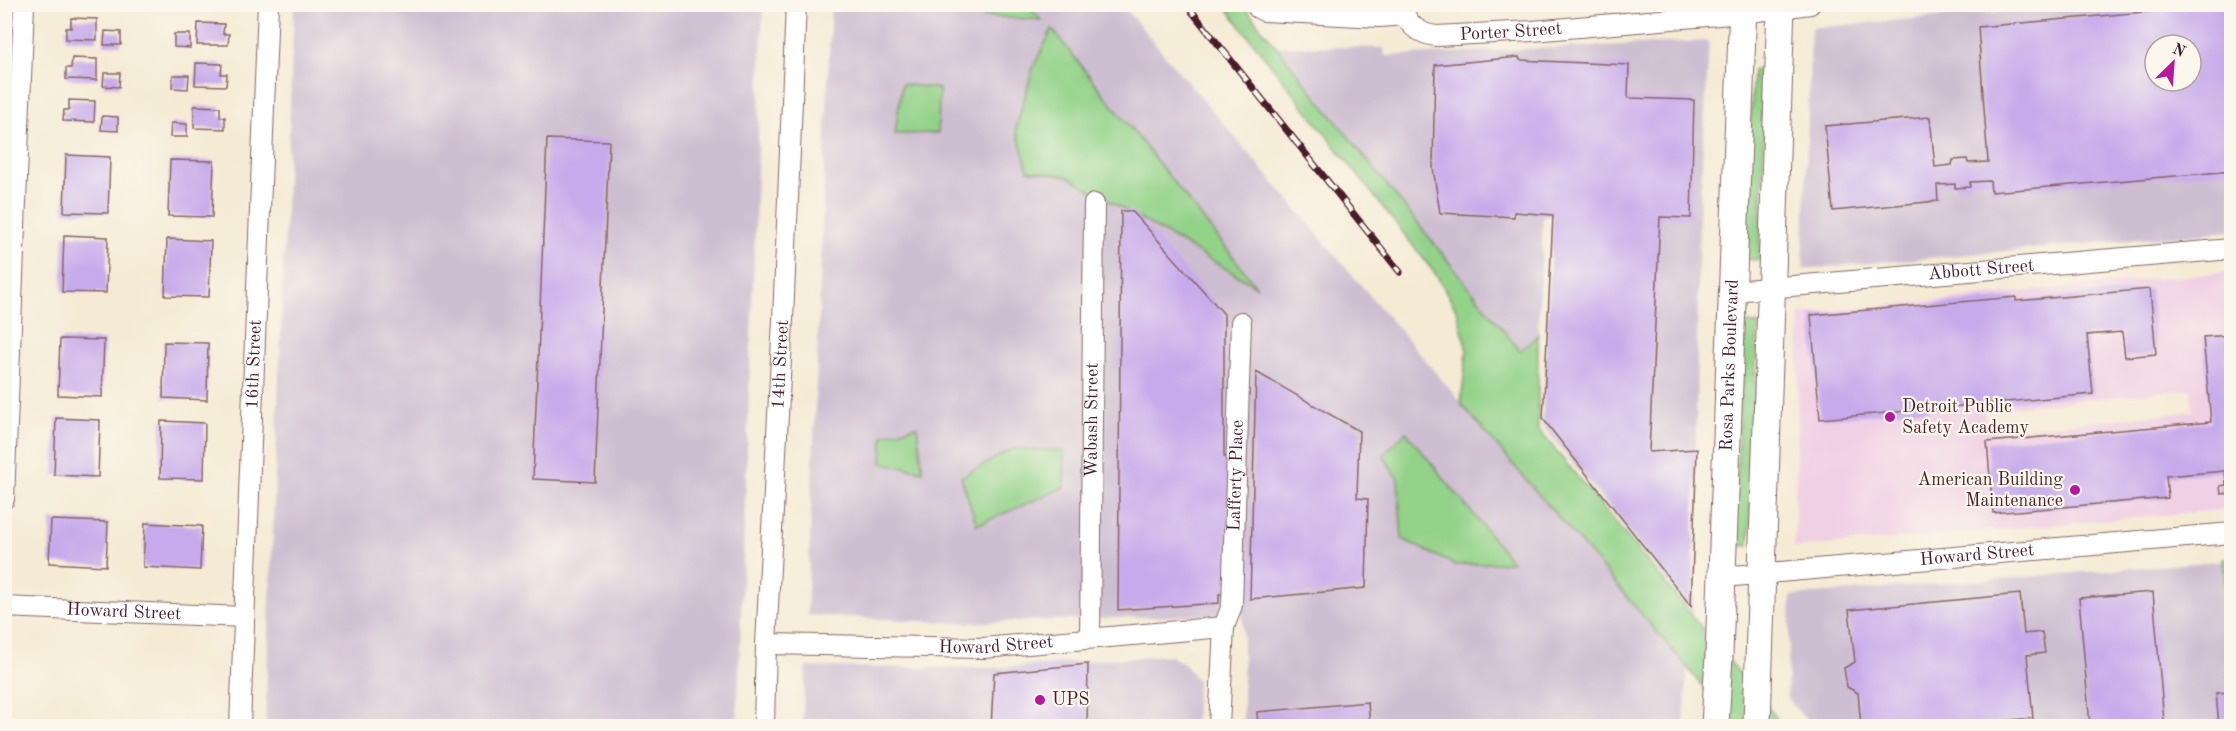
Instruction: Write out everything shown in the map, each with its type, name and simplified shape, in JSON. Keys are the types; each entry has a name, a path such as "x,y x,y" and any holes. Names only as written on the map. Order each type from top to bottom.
{"main road":[{"path":"1757,726 1781,6"},
{"name":"Rosa Parks Boulevard","path":"1715,726 1743,9"},
{"path":"1741,69 1746,62 1756,59 1765,60 1778,67"}],"street":[{"path":"4,499 14,27 24,4"},
{"name":"16th Street","path":"240,726 268,4"},
{"name":"14th Street","path":"764,726 796,4"},
{"name":"Porter Street","path":"1258,8 1264,11 1379,17 1403,10 1412,27 1436,36 1532,32 1810,4"},
{"name":"Wabash Street","path":"1090,638 1094,204"},
{"name":"Abbott Street","path":"1732,291 2232,249"},
{"name":"Lafferty Place","path":"1219,726 1224,627 1232,605 1241,322"},
{"name":"Howard Street","path":"1722,577 2232,533"},
{"name":"Howard Street","path":"4,607 244,617"},
{"name":"Howard Street","path":"766,644 983,648 1224,627"}],"shaded area":[{"path":"294,5 763,5 737,726 265,726"},
{"path":"831,5 1122,5 1687,667 1684,726 1243,726 1243,614 960,623 807,615"},
{"path":"2072,5 2231,5 2231,231 1803,269 1811,28"},
{"path":"1709,41 1699,219 1693,613 1542,425 1553,215 1543,215 1538,335 1520,351 1277,46 1384,48 1385,56"},
{"name":"Detroit Public Safety Academy","path":"2231,271 2231,509 1794,548 1800,314","holes":["2191,389 2193,411 1986,432 1984,410"]},
{"path":"2231,560 2231,726 1811,726 1787,697 1791,596"},
{"path":"1169,655 1185,664 1197,681 1195,726 802,726 806,667 992,668"}],"green space":[{"path":"967,5 1028,5 1041,20 984,16"},
{"path":"1224,5 1243,5 1520,351 1538,335 1538,429 1783,726 1732,726 1687,667 1461,404 1467,351 1458,313 1437,276"},
{"path":"1052,29 1257,287 1067,176 1028,170 1016,129 1033,68"},
{"path":"1761,69 1766,74 1760,260 1744,259 1753,71"},
{"path":"902,84 939,89 938,133 895,134"},
{"path":"1743,323 1758,324 1749,546 1734,545"},
{"path":"917,426 923,471 882,463 883,435"},
{"path":"1406,432 1512,562 1455,565 1402,539 1398,479 1383,455"},
{"path":"1012,449 1064,451 1065,487 977,525 961,477"},
{"path":"2223,558 2231,558 2231,649 2230,646"}],"building":[{"path":"1315,4 1372,4 1372,9"},
{"path":"2232,4 2232,171 1991,192 1990,181 1970,182 1970,187 1955,188 1955,184 1937,185 1938,201 1833,211 1825,126 1930,117 1935,167 1952,165 1953,160 1967,159 1968,163 1988,162 1978,27"},
{"path":"71,18 97,19 97,40 66,39 66,28 71,28"},
{"path":"198,23 224,24 223,34 229,34 228,45 197,45"},
{"path":"105,31 121,32 121,45 104,45"},
{"path":"174,34 190,34 190,48 174,47"},
{"path":"1519,57 1520,60 1629,65 1628,98 1694,100 1691,218 1660,217 1649,452 1697,449 1691,606 1543,419 1553,215 1514,212 1514,217 1440,213 1433,168 1435,65"},
{"path":"72,58 97,59 97,80 66,79 66,68 71,68"},
{"path":"196,63 222,64 221,74 227,74 226,86 195,85"},
{"path":"104,73 120,73 119,87 103,86"},
{"path":"173,75 189,75 188,89 172,88"},
{"path":"69,100 95,101 94,122 63,121 64,110 69,110"},
{"path":"194,106 220,107 220,117 225,117 225,129 194,128"},
{"path":"102,116 118,117 118,131 101,130"},
{"path":"171,123 187,124 187,137 170,137"},
{"path":"547,139 609,141 595,482 533,479"},
{"path":"66,155 110,157 108,213 64,212"},
{"path":"170,160 214,161 212,217 168,216"},
{"path":"1121,211 1132,211 1224,314 1224,457 1231,457 1225,594 1219,594 1219,603 1118,610"},
{"path":"64,235 108,237 106,293 62,292"},
{"path":"167,239 211,241 209,297 165,296"},
{"path":"2150,289 2156,354 2125,357 2122,332 2087,335 2093,394 1820,419 1811,315 2016,297 2016,301"},
{"path":"2232,335 2232,493 2221,494 2220,486 2226,485 2225,471 2166,476 2168,498 1993,513 1987,442 2211,422 2203,337"},
{"path":"60,339 104,340 102,397 58,395"},
{"path":"164,342 208,343 207,400 163,398"},
{"path":"1256,372 1359,431 1357,498 1368,499 1366,588 1250,599"},
{"path":"56,418 100,420 98,477 54,475"},
{"path":"161,421 205,423 204,479 160,478"},
{"path":"51,520 108,522 106,566 49,563"},
{"path":"145,523 202,526 200,570 143,567"},
{"path":"2153,592 2164,722 2090,726 2079,598"},
{"path":"2020,594 2024,634 2042,632 2045,653 2027,655 2033,718 1945,726 1861,726 1858,693 1847,687 1844,668 1855,662 1849,610"},
{"name":"UPS","path":"1088,664 1087,726 991,726 994,673"},
{"path":"2232,692 2232,726 2219,726 2216,693"},
{"path":"1368,702 1370,726 1258,726 1257,712"}],"railway":[{"path":"1186,4 1400,272"}],"place":[{"name":"Detroit Public Safety Academy","path":"1890,417"},
{"name":"American Building Maintenance","path":"2075,490"},
{"name":"UPS","path":"1040,700"}]}
